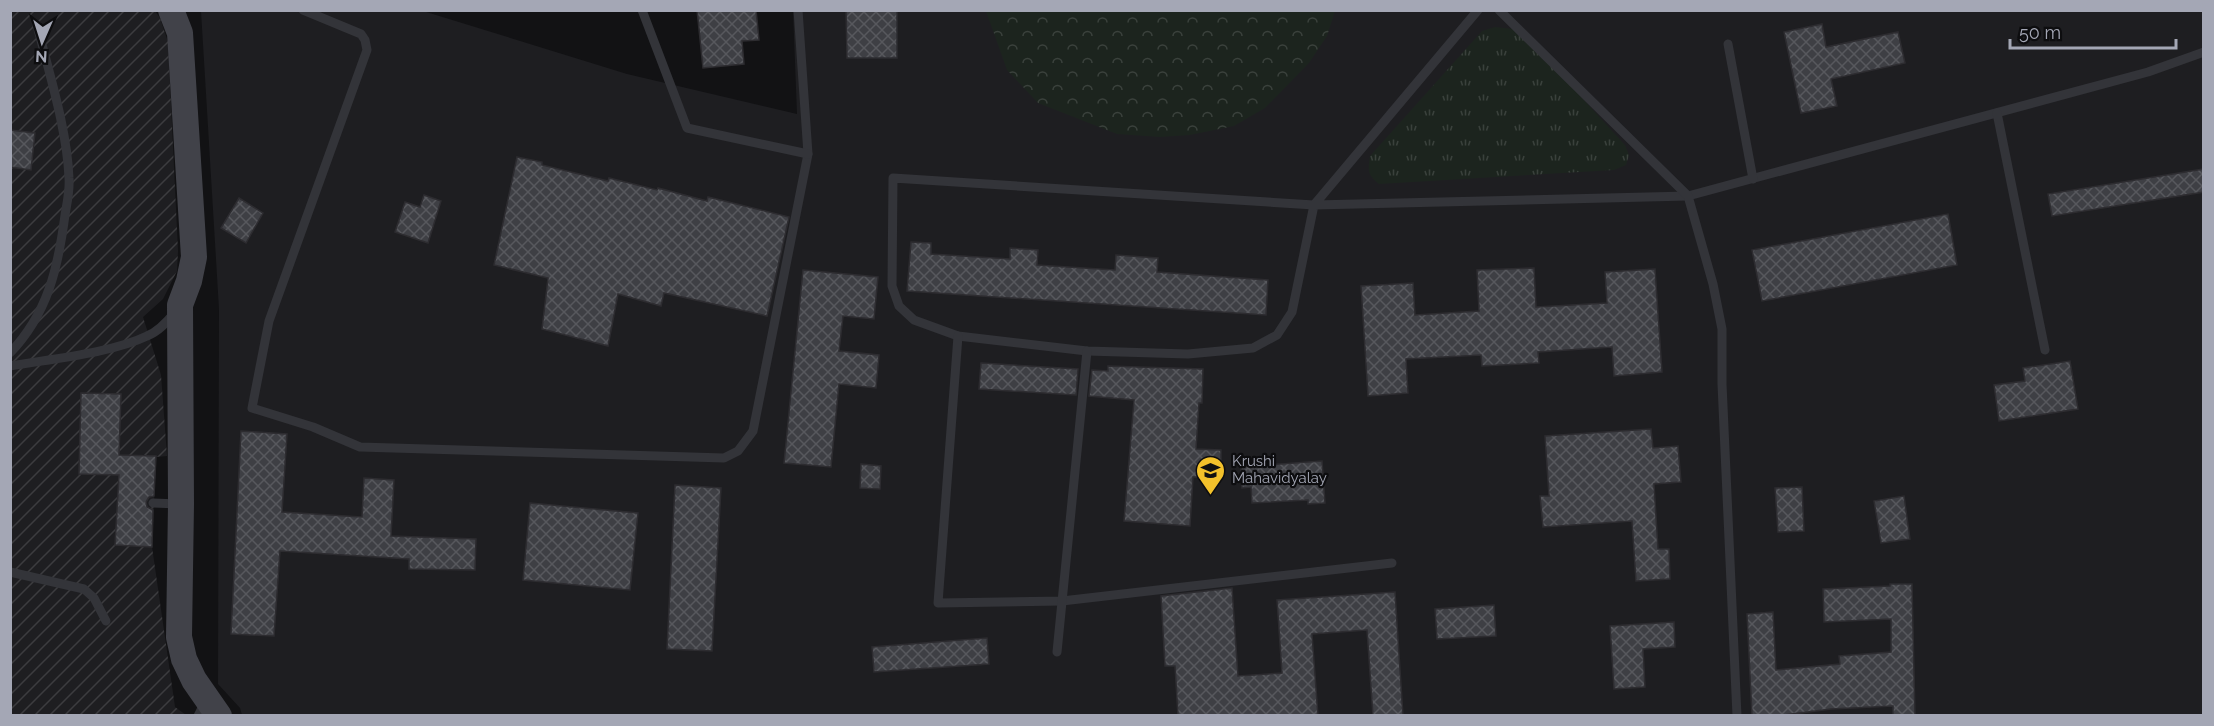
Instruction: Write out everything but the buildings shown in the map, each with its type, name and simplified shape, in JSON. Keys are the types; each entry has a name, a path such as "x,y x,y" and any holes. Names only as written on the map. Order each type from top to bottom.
{"main road":[{"path":"171,10 180,33 194,256 189,281 180,305 182,504 179,637 184,658 208,710"}],"lane":[{"path":"303,10 361,34 367,50 269,321 252,408 313,427 360,447 724,458 738,451 753,431 808,154 798,10"},
{"path":"642,10 687,128 808,154"},
{"path":"1478,10 1314,204 1292,312 1277,335 1253,348 1188,354 1087,351 958,336 914,320 899,306 892,286 893,178 1314,204 1688,196 2148,72 2204,52"},
{"path":"1499,10 1688,196 1713,284 1722,328 1722,384 1737,716"},
{"path":"10,353 28,334 41,311 59,255 70,179 59,110 38,25"},
{"path":"1728,44 1753,179"},
{"path":"1997,113 2045,350"},
{"path":"10,366 111,348 136,341 165,324 180,305"},
{"path":"958,336 938,603 1062,601 1392,563"},
{"path":"1057,652 1087,351"},
{"path":"153,503 182,504"},
{"path":"10,572 84,589 94,598 105,621"}],"shaded area":[{"path":"10,11 155,11 160,18 168,42 177,271 163,299 143,317 161,375 167,456 156,457 152,547 175,707 186,715 11,715"},
{"name":"Krushi Mahavidyalay","path":"201,11 423,11 627,74 797,114 793,11 2203,11 2203,715 242,715 240,708 218,684 219,309"}],"green space":[{"path":"986,10 1335,11 1327,36 1309,63 1265,108 1234,126 1190,135 1160,137 1117,134 1038,103 1007,70"},
{"path":"1495,27 1513,29 1530,41 1625,145 1629,155 1626,165 1614,170 1379,184 1369,172 1370,156 1482,31"}],"place":[{"name":"Krushi Mahavidyalay","path":"1211,496"}]}
